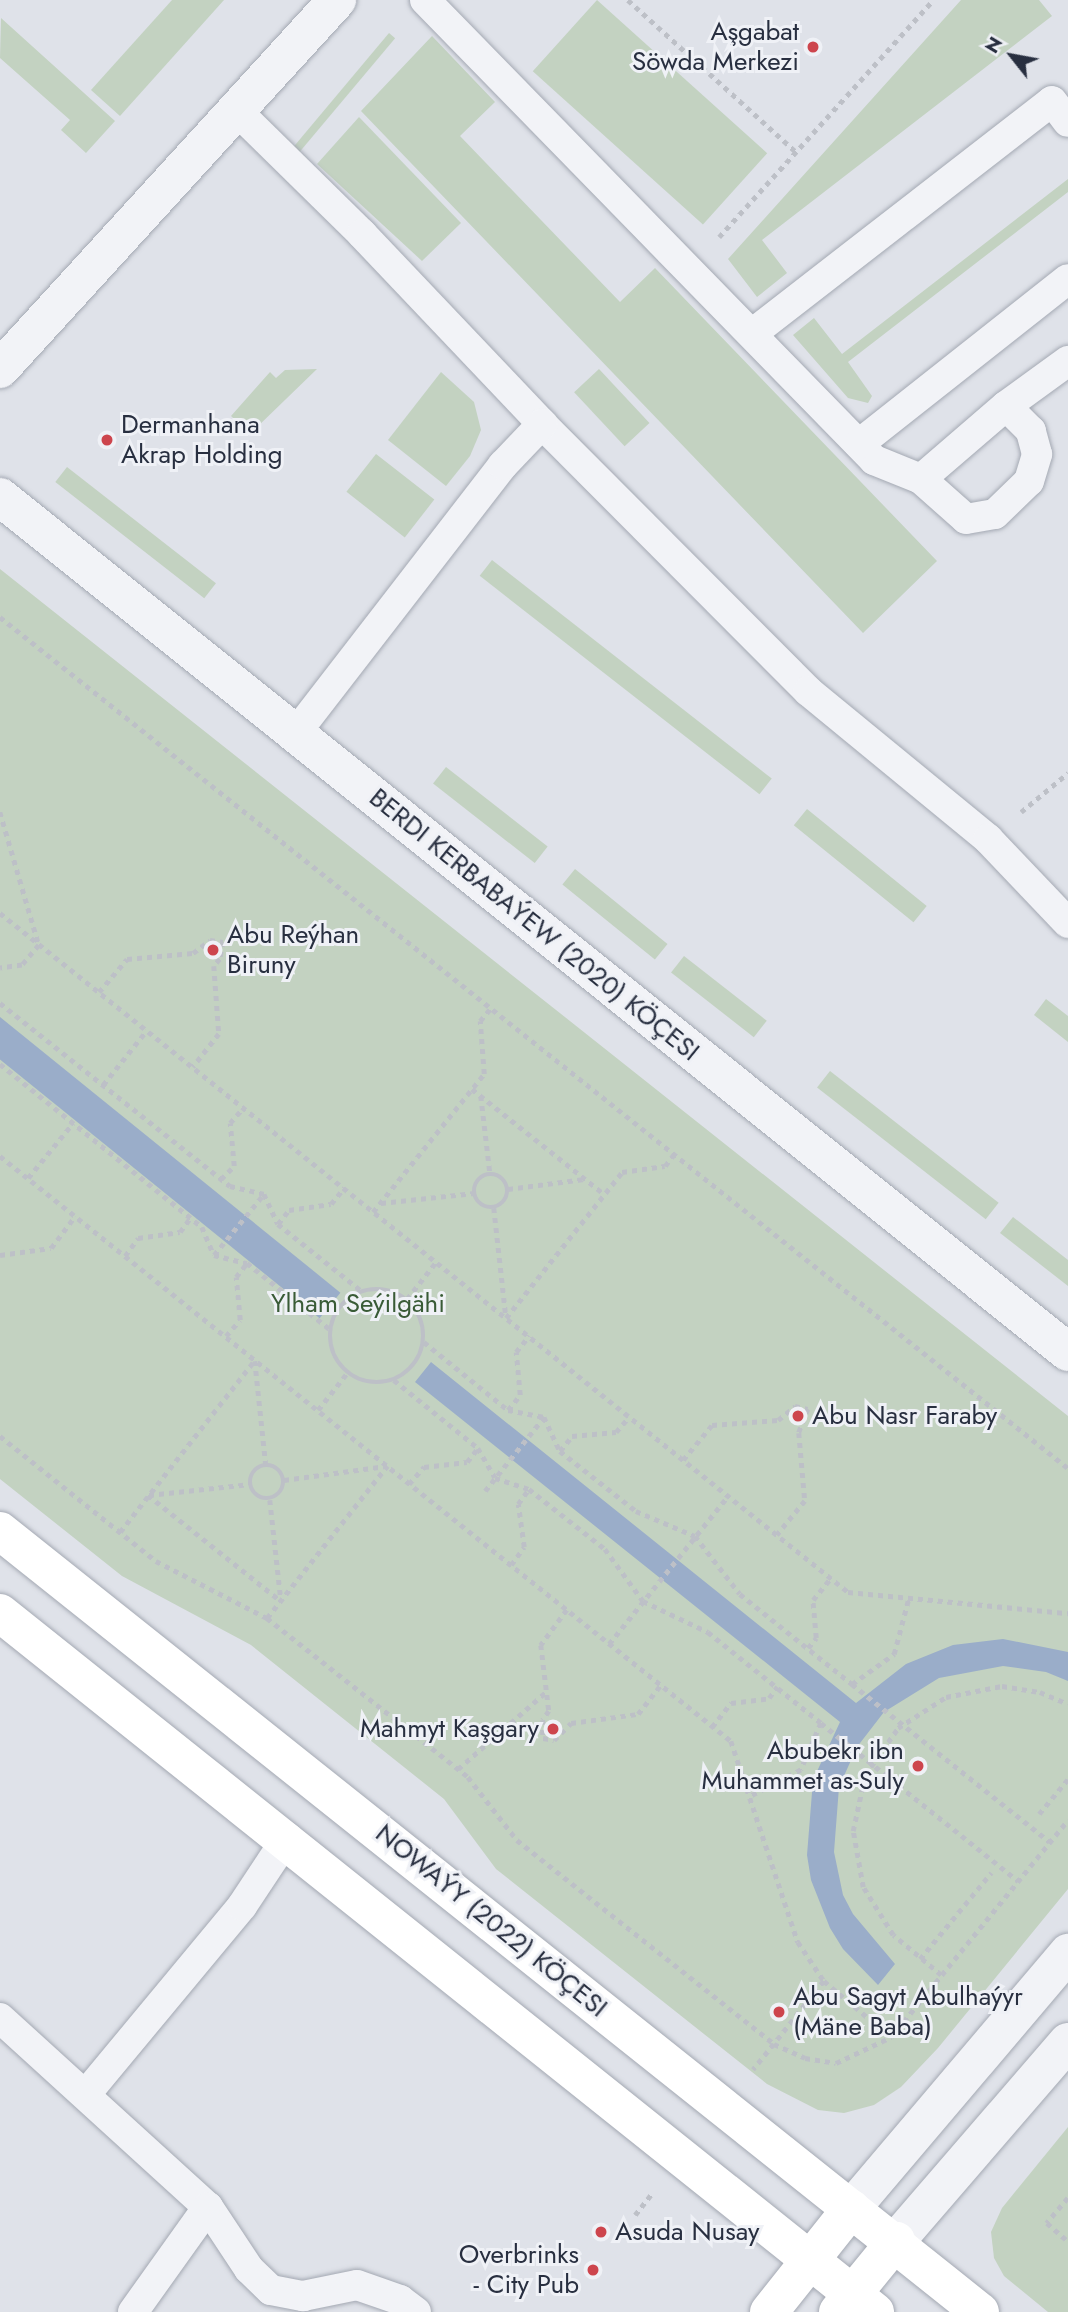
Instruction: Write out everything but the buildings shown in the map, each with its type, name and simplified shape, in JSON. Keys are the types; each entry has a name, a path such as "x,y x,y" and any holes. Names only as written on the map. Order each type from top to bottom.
{"main road":[{"name":"NOWAÝY (2022) KÖÇESI","path":"0,1531 851,2210 896,2241 981,2312"},
{"path":"0,1614 287,1838 811,2261 855,2306 896,2241"},
{"path":"769,2312 851,2210"}],"street":[{"path":"0,369 337,0"},
{"name":"BERDI KERBABAÝEW (2020) KÖÇESI","path":"0,497 1068,1352"},
{"path":"851,2210 1068,1953"},
{"path":"896,2241 1068,2042"}],"lane":[{"path":"425,0 753,333 874,460 921,479 966,519 995,513 1029,481 1037,454 1031,431 1006,406"},
{"path":"753,333 1052,102 1068,122"},
{"path":"236,110 362,233 542,424 808,691 988,839 1068,923"},
{"path":"859,444 1068,279"},
{"path":"921,479 1006,406 1068,361"},
{"path":"295,734 503,465 542,424"},
{"path":"86,2094 242,1906 287,1838"},
{"path":"0,2018 208,2207 249,2269 271,2290 303,2296 357,2285 400,2300 416,2312"},
{"path":"133,2312 208,2207"}],"path":[{"path":"628,0 796,152"},
{"path":"711,246 933,0"},
{"path":"0,617 1068,1468"},
{"path":"988,839 1068,773"},
{"path":"0,812 39,944"},
{"path":"0,913 848,1592 1068,1613"},
{"path":"99,992 127,959 193,953 210,940 223,942 220,959 214,966 219,1034 192,1067"},
{"path":"0,968 22,965 39,944"},
{"path":"0,1003 230,1186 264,1194"},
{"path":"373,1212 484,1074 480,1021 491,1008"},
{"path":"103,1085 146,1030"},
{"path":"0,1064 191,1217 202,1227 214,1255"},
{"path":"472,1089 604,1195"},
{"path":"480,1096 490,1174"},
{"path":"221,1179 234,1166 230,1123 243,1108"},
{"path":"28,1178 73,1123"},
{"path":"506,1318 622,1172 665,1166 674,1154"},
{"path":"0,1156 731,1741 798,1942 824,1981 891,2036"},
{"path":"490,1174 504,1178 508,1189 506,1200 494,1208 479,1203 474,1193 477,1181 490,1174"},
{"path":"508,1189 585,1179"},
{"path":"278,1224 289,1210 331,1204 344,1188"},
{"path":"381,1203 474,1193"},
{"path":"214,1255 264,1194"},
{"path":"264,1194 278,1224 363,1292"},
{"path":"494,1208 506,1318"},
{"path":"0,1255 51,1248 75,1216"},
{"path":"125,1256 138,1238 180,1232 191,1217"},
{"path":"214,1255 247,1263 331,1330"},
{"path":"407,1299 436,1262"},
{"path":"226,1336 240,1320 236,1277 247,1263"},
{"path":"383,1289 407,1299 422,1321 424,1342 418,1360 394,1380 372,1383 347,1373 333,1352 331,1330 345,1301 363,1292 383,1289"},
{"path":"508,1409 520,1395 516,1352 529,1336"},
{"path":"424,1342 508,1409 544,1418"},
{"path":"255,1360 266,1465"},
{"path":"120,1532 255,1360"},
{"path":"318,1410 347,1373"},
{"path":"394,1380 478,1448 495,1478 530,1489 605,1549 643,1601 708,1632 1018,1881"},
{"path":"683,1460 712,1425 778,1420 795,1406 808,1409 799,1433 805,1501 776,1535"},
{"path":"560,1451 572,1436 616,1433 629,1417"},
{"path":"485,1491 544,1418"},
{"path":"544,1418 560,1451 636,1511 695,1536 740,1594 1050,1842"},
{"path":"0,1436 156,1561 267,1618 458,1769 517,1840 774,2044 805,2058 836,2063 891,2036 1068,1820"},
{"path":"410,1484 424,1467 467,1462 478,1448"},
{"path":"266,1465 280,1470 284,1480 282,1491 270,1500"},
{"path":"266,1465 253,1473 250,1484 255,1494 270,1500"},
{"path":"284,1480 387,1466"},
{"path":"267,1618 387,1466"},
{"path":"148,1495 250,1484"},
{"path":"511,1565 524,1548 518,1504 530,1489"},
{"path":"148,1495 281,1601"},
{"path":"609,1644 728,1496"},
{"path":"270,1500 281,1601"},
{"path":"808,1648 816,1638 813,1600 831,1578"},
{"path":"854,1685 894,1654 909,1597"},
{"path":"567,1610 541,1645 550,1712 541,1730 549,1742 571,1723 638,1714 661,1685"},
{"path":"712,1727 731,1703 769,1698 777,1687"},
{"path":"941,1975 920,1959 881,1921 857,1868 855,1812 869,1761 901,1723 946,1697 984,1688 1022,1688 1068,1704"},
{"path":"458,1769 547,1691"},
{"path":"749,1797 801,1770 823,1724"},
{"path":"1040,1814 1068,1779"},
{"path":"920,1959 991,1873"},
{"path":"753,2070 824,1981"},
{"path":"635,2215 657,2188"},
{"path":"1068,2198 1046,2223 1068,2241"}],"green space":[{"path":"172,0 224,0 120,116 91,90"},
{"path":"597,0 767,153 703,225 533,71"},
{"path":"961,0 1039,0 1052,16 762,240 787,273 757,297 728,259"},
{"path":"1,18 115,121 86,153 61,130 70,120 0,58"},
{"path":"389,33 395,38 299,152 293,147"},
{"path":"432,36 495,102 460,136 620,302 655,268 937,561 863,633 361,111"},
{"path":"359,117 461,223 422,261 317,164"},
{"path":"1068,179 1068,192 848,362 872,396 868,403 848,398 793,335 814,318 842,354"},
{"path":"317,369 250,434 231,416 270,372 276,378 285,370"},
{"path":"599,369 649,423 625,446 574,392"},
{"path":"441,372 474,402 481,430 470,456 446,486 388,440"},
{"path":"376,454 434,500 405,537 346,492"},
{"path":"67,467 216,583 204,598 55,482"},
{"path":"492,560 772,779 759,794 480,576"},
{"name":"Ylham Seýilgähi","path":"0,569 1068,1416 1068,1889 938,2048 901,2087 874,2105 844,2113 818,2110 767,2084 496,1869 444,1799 251,1645 122,1576 0,1479"},
{"path":"446,767 548,846 535,863 433,784"},
{"path":"807,809 927,906 913,922 794,825"},
{"path":"575,869 667,944 655,959 562,885"},
{"path":"684,956 767,1021 754,1037 671,973"},
{"path":"1046,999 1068,1016 1068,1042 1034,1015"},
{"path":"830,1071 999,1203 986,1219 817,1088"},
{"path":"1013,1217 1068,1260 1068,1286 1000,1233"},
{"path":"1068,2127 1068,2312 1048,2312 1004,2276 994,2258 991,2232 1002,2208"}],"water":[{"path":"0,1017 340,1293 320,1318 0,1059"},
{"path":"431,1362 856,1703 906,1664 953,1645 1003,1639 1068,1652 1068,1681 1046,1672 1003,1666 939,1678 884,1712 857,1747 839,1787 834,1852 843,1895 853,1914 895,1964 878,1985 843,1949 830,1928 811,1880 807,1855 813,1780 840,1722 415,1382"}],"place":[{"name":"Aşgabat Söwda Merkezi","path":"813,47"},
{"name":"Dermanhana Akrap Holding","path":"107,440"},
{"name":"Abu Reýhan Biruny","path":"213,950"},
{"name":"Abu Nasr Faraby","path":"798,1416"},
{"name":"Mahmyt Kaşgary","path":"553,1729"},
{"name":"Abubekr ibn Muhammet as-Suly","path":"918,1766"},
{"name":"Abu Sagyt Abulhaýyr (Mäne Baba)","path":"779,2012"},
{"name":"Asuda Nusay","path":"601,2232"},
{"name":"Overbrinks - City Pub","path":"593,2270"}]}
